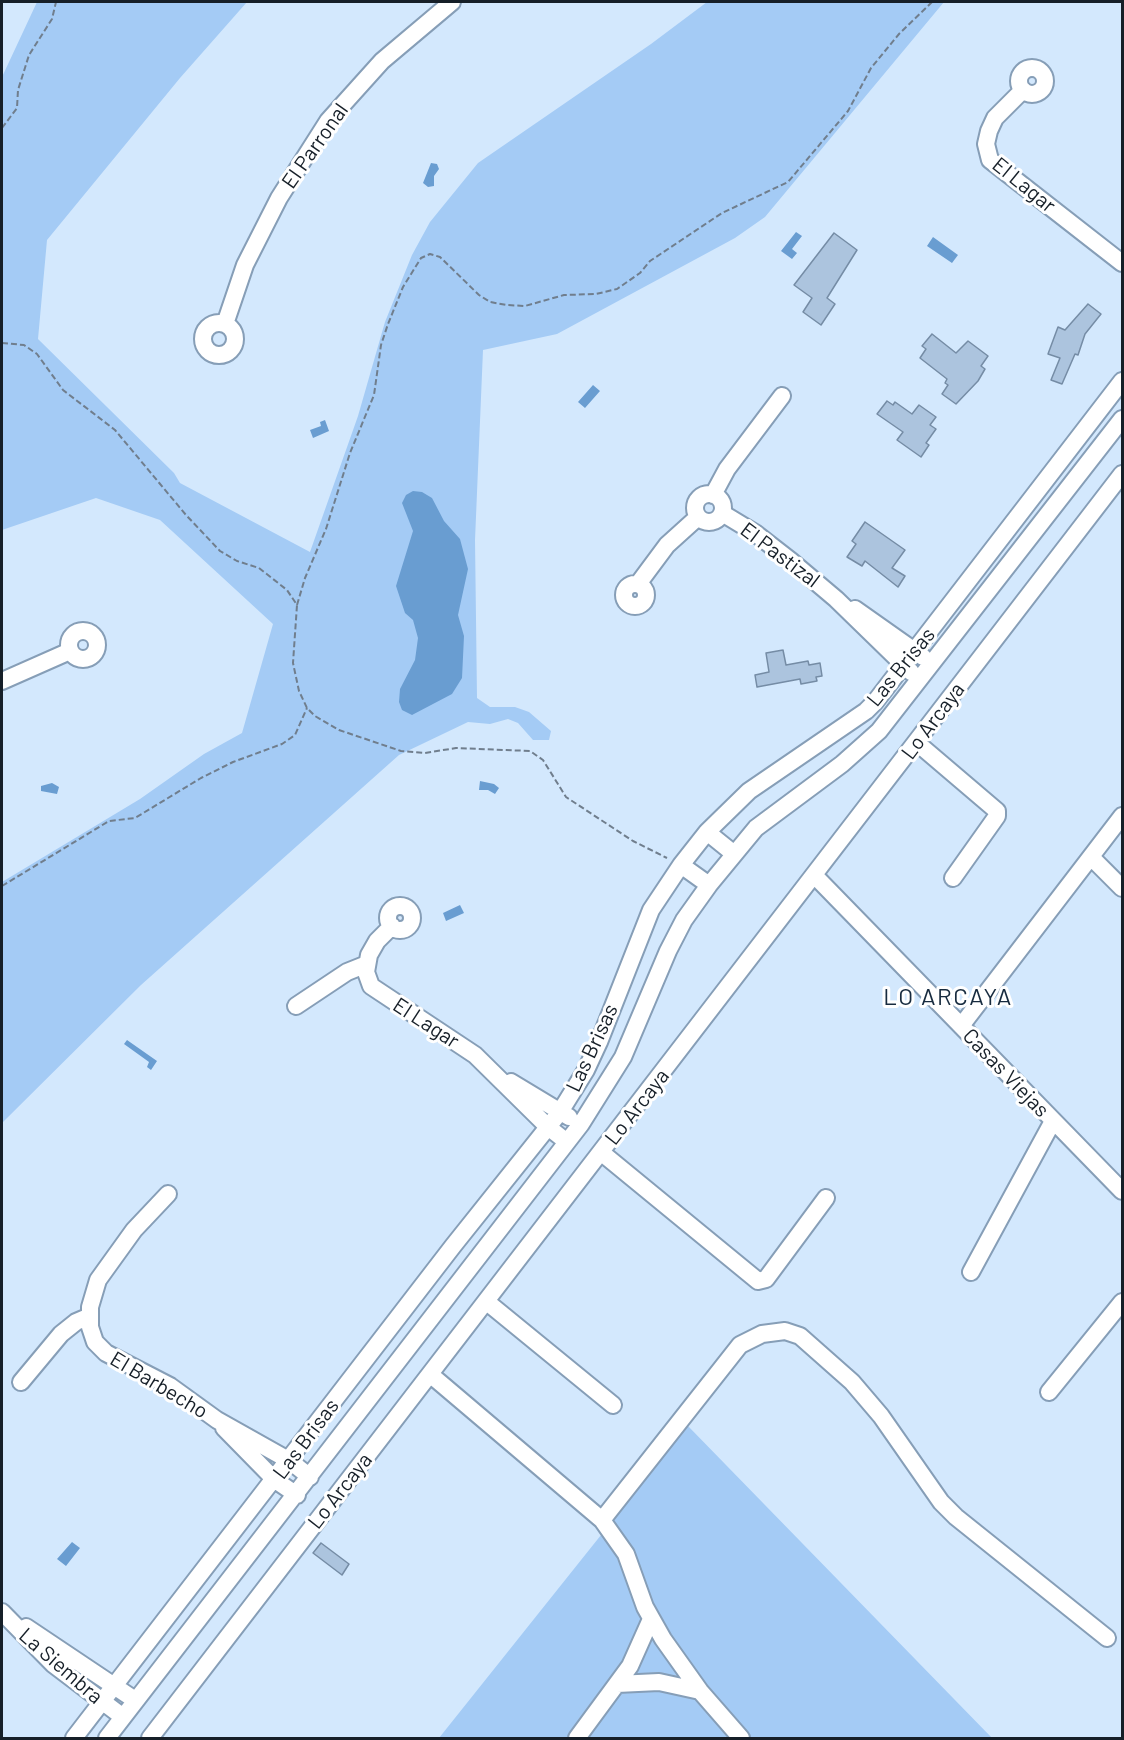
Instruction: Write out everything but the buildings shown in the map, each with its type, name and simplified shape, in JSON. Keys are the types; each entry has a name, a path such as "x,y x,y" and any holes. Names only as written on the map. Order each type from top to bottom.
{"street":[{"name":"El Parronal","path":"225,324 245,265 279,198 328,121 382,61 452,2"},
{"name":"El Lagar","path":"1023,90 995,118 989,130 986,144 990,160 1122,263"},
{"name":"Las Brisas","path":"74,1738 290,1461 424,1284 560,1112 586,1070 599,1042 651,910 681,865 730,806 767,776 866,711 916,651 1122,381"},
{"path":"714,495 728,469 782,396"},
{"name":"Las Brisas","path":"107,1738 297,1495 581,1124 623,1057 668,951 684,920 733,853 777,810 864,746 921,680 1122,419"},
{"name":"Lo Arcaya","path":"150,1738 816,876 1122,474"},
{"path":"705,495 714,495 722,504 722,513 717,520 709,522 698,517 695,508 697,500 705,495"},
{"name":"El Pastizal","path":"722,513 755,533 836,599"},
{"path":"638,584 671,540 698,517"},
{"path":"836,599 862,613 932,665"},
{"path":"836,599 921,680"},
{"path":"2,681 70,651"},
{"path":"916,742 998,811 997,816 953,878"},
{"path":"961,1026 1122,816"},
{"path":"707,832 733,853"},
{"path":"1091,856 1122,888"},
{"path":"681,865 709,885"},
{"name":"Casas Viejas","path":"816,876 1122,1191"},
{"path":"296,1005 347,972 367,964 372,948 392,926"},
{"name":"El Lagar","path":"367,964 368,979 379,993 442,1031 497,1074"},
{"path":"497,1074 581,1124"},
{"path":"497,1074 548,1127 567,1142"},
{"path":"971,1272 1053,1121"},
{"path":"602,1153 758,1281 766,1279 826,1198"},
{"name":"El Barbecho","path":"168,1194 134,1230 98,1280 90,1300 93,1335 101,1349 170,1386 218,1420 290,1461 310,1477"},
{"path":"487,1302 613,1406"},
{"path":"1048,1392 1122,1302"},
{"path":"21,1382 61,1334 76,1322 90,1316"},
{"path":"602,1520 740,1345 762,1334 785,1331 800,1336 852,1382 881,1416 924,1480 956,1517 1107,1638"},
{"path":"431,1375 602,1520 626,1554 651,1619 700,1691 741,1738"},
{"name":"El Barbecho","path":"218,1420 237,1444 275,1480 297,1495"},
{"name":"La Siembra","path":"2,1612 135,1700"},
{"name":"La Siembra","path":"2,1612 53,1664 123,1717"},
{"path":"577,1738 617,1684 640,1647 651,1619"},
{"path":"617,1684 658,1682 700,1691"}],"path":[{"path":"2,128 17,108 18,90 29,55 52,19 56,2"},
{"path":"681,865 633,841 566,797 543,760 530,752 456,748 425,753 401,751 339,730 307,708 299,691 293,663 297,605 304,578 326,529 350,453 374,395 381,345 388,324 403,287 422,258 430,254 440,257 479,295 490,302 507,305 525,306 564,295 596,294 617,288 640,273 650,261 696,233 722,213 788,182 848,111 871,68 899,34 932,2"},
{"path":"2,343 24,345 37,354 63,390 115,429 186,515 220,551 273,577 297,605"},
{"path":"2,886 109,821 135,818 201,778 233,762 282,744 295,735 307,708"}],"shaded area":[{"path":"37,2 247,2 180,78 47,240 38,339 174,473 180,483 310,552 358,416 385,322 412,255 430,222 478,163 651,44 707,2 944,2 765,217 735,238 557,334 483,350 475,540 477,698 490,707 515,707 529,712 551,731 549,740 533,740 518,723 508,719 490,724 468,722 399,755 141,985 2,1123 2,882 140,799 204,754 242,733 273,624 160,520 96,498 2,530 2,77"},
{"path":"431,163 437,164 439,169 434,176 434,186 428,187 423,183"},
{"path":"796,232 802,236 792,249 797,253 792,259 781,251"},
{"path":"933,237 958,255 952,263 927,246"},
{"path":"593,385 600,391 585,408 578,402"},
{"path":"325,420 329,431 313,438 310,430 321,426 320,422"},
{"path":"413,491 422,492 432,498 444,521 460,539 468,569 458,615 464,636 462,678 452,694 412,715 402,710 399,702 400,689 415,660 418,638 413,620 405,613 396,586 413,531 402,503 406,495"},
{"path":"480,781 494,784 499,788 495,794 488,790 479,790"},
{"path":"52,783 59,787 57,794 41,791 41,786"},
{"path":"460,905 464,913 446,921 443,913"},
{"path":"127,1040 157,1061 151,1070 147,1067 149,1062 124,1044"},
{"path":"688,1426 992,1738 439,1738"},
{"path":"72,1542 80,1548 66,1566 57,1559"}],"district":[{"name":"LO ARCAYA","path":"948,997"}]}
